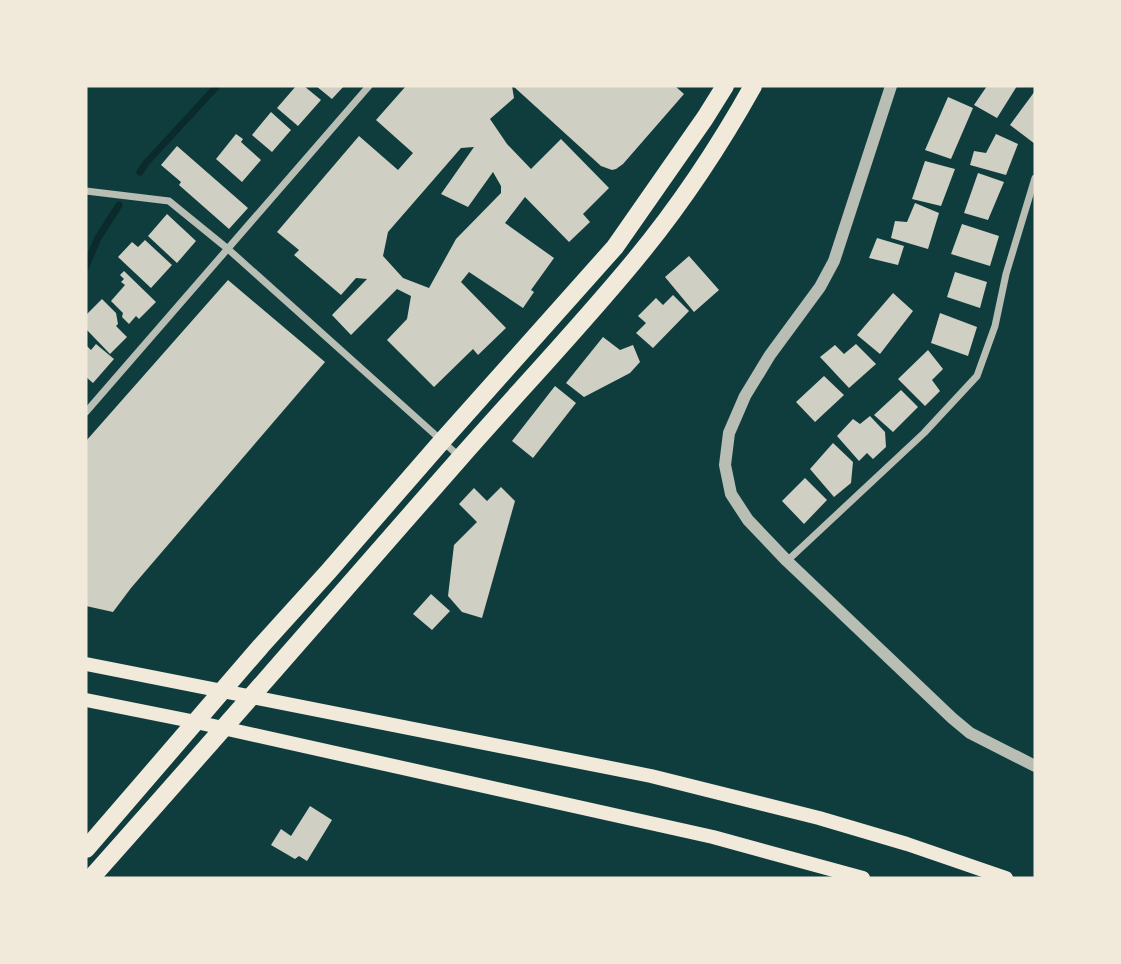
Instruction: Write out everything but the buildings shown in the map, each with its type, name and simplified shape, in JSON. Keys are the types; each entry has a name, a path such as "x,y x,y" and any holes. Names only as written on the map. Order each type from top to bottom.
{"main road":[{"path":"86,849 615,247 684,150 724,86"},
{"path":"91,878 636,258 695,178 753,86"},
{"path":"86,664 650,776 820,818 1006,878"},
{"path":"86,700 713,836 863,878"}],"street":[{"path":"86,412 369,86"},
{"path":"891,86 834,261 820,287 770,355 745,396 729,433 725,465 731,494 748,520 787,561 970,733 1035,766"},
{"path":"787,561 924,433 977,376 995,326 1006,274 1035,178"},
{"path":"86,191 169,201 228,249 460,458"}],"waterway":[{"path":"140,172 217,86"},
{"path":"86,266 98,238 119,205"}]}
